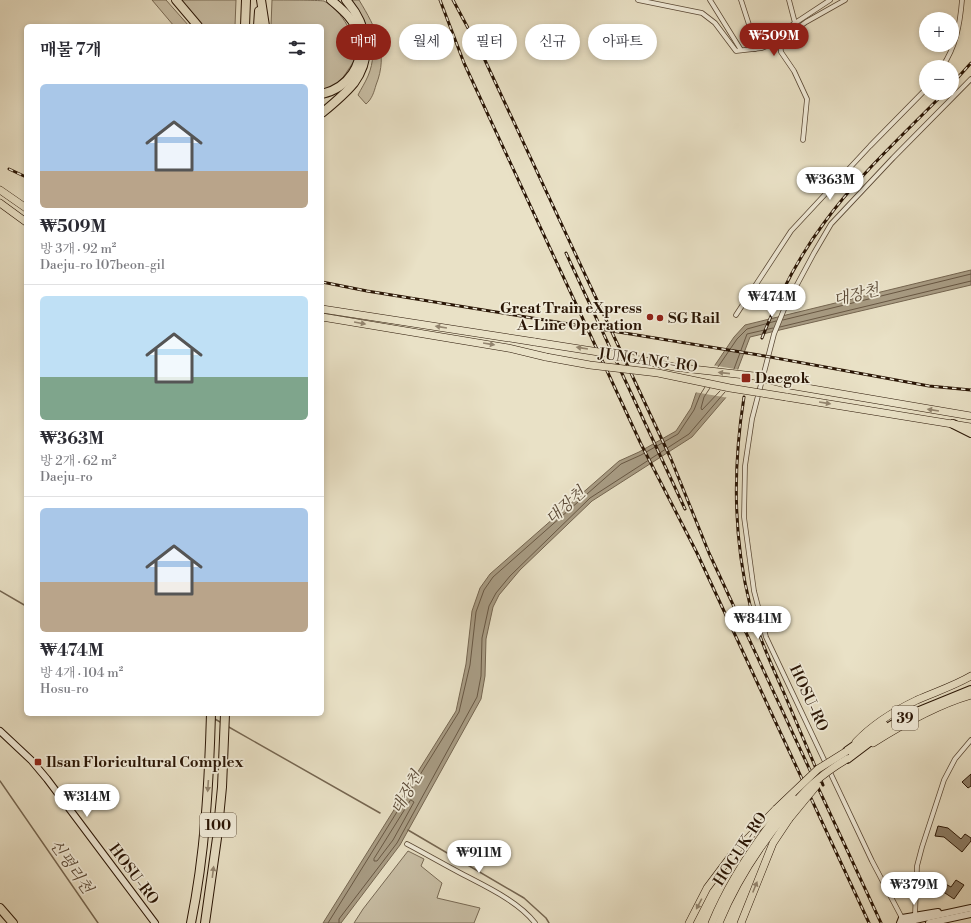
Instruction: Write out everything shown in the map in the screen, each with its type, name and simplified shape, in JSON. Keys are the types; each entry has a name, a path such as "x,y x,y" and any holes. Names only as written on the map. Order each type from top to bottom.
{"highway":[{"path":"176,0 196,24"},
{"path":"245,24 246,0"},
{"path":"258,24 260,0"},
{"path":"260,0 265,24"},
{"path":"324,93 344,83 351,76 359,59 359,37 355,27 342,9 331,0"},
{"path":"324,111 354,83 362,69 366,51 366,36 361,19 346,0"},
{"path":"953,424 971,433"},
{"name":"39","path":"847,755 894,718 917,706 971,684"},
{"name":"39","path":"847,755 892,725 917,712 971,690"},
{"name":"100","path":"191,923 197,894 204,836 211,716"},
{"name":"100","path":"205,923 208,910 221,794 222,739 225,716"},
{"path":"0,908 13,923"}],"main road":[{"path":"0,190 24,207"},
{"path":"0,203 24,221"},
{"name":"JUNGANG-RO","path":"324,309 605,353 674,367 750,376 789,385 971,416"},
{"name":"JUNGANG-RO","path":"324,317 508,348 590,365 658,373 730,388 971,427"},
{"path":"689,923 707,888 731,856 816,786 847,755 862,735 891,714 917,700 950,687 971,676"},
{"path":"847,755 900,726 971,695"},
{"name":"HOSU-RO","path":"0,731 32,760 155,923"},
{"name":"39","path":"782,814 798,792 847,755"},
{"path":"741,923 773,843 782,814"},
{"name":"HOGUK-RO","path":"712,923 728,889 744,861 782,814"},
{"name":"HOGUK-RO","path":"719,923 750,863 782,814"},
{"path":"929,923 971,908"},
{"path":"903,921 915,915 937,911 946,916"},
{"path":"903,921 971,914"},
{"path":"941,923 946,916"}],"street":[{"path":"638,0 702,13 715,23 736,51 762,48 780,41 806,22 845,0"},
{"path":"710,0 741,50"},
{"path":"741,0 753,37 755,49"},
{"path":"790,0 796,23"},
{"path":"803,140 807,99 794,71 781,52 780,41 786,29 830,0"},
{"path":"947,60 958,32 962,0"},
{"name":"HOSU-RO","path":"903,921 872,861 766,637 754,591 744,517 745,466 752,419 774,334 785,307 831,224 893,158 971,79"},
{"path":"736,315 792,231 870,146 919,96"},
{"path":"915,915 917,866 922,847 944,780 955,759 971,740"},
{"path":"407,844 513,904 529,916 535,923"}],"shaded area":[{"path":"152,0 166,0 187,24 172,24"},
{"path":"180,0 236,0 235,24 200,24 191,11"},
{"path":"272,0 324,1 337,11 347,24 336,24 336,60 354,60 343,77 337,83 324,89 324,24 271,24"},
{"path":"349,0 359,0 372,24 366,24"},
{"path":"372,60 381,60 380,73 370,100 366,104 358,95 367,79"},
{"path":"408,851 424,859 421,866 442,883 437,898 480,908 474,923 354,923 363,909"}],"water":[{"name":"대장천","path":"971,270 971,285 750,337 728,395 692,437 592,501 520,570 499,595 493,607 486,639 485,676 481,699 400,845 341,923 323,923 456,711 466,664 472,611 480,588 490,574 619,461 639,452 676,431 691,408 696,393 734,337 745,325"}],"pier":[{"path":"712,365 740,370 729,398 694,392"}],"building":[{"path":"971,774 971,786 968,788 962,782"},
{"path":"938,826 948,828 961,839 965,834 971,838 971,841 962,852 944,837 935,836"},
{"path":"938,880 951,887 956,880 964,885 954,899 939,889 927,891 926,882"}],"waterway":[{"path":"0,591 24,605"},
{"path":"213,718 222,723"},
{"name":"대장천","path":"227,726 380,813"},
{"name":"신평리천","path":"0,781 98,923"},
{"path":"408,830 524,898 546,918 549,923"}],"railway":[{"path":"440,0 464,63 641,444 697,553 869,923"},
{"path":"453,0 483,56 671,459 709,553 881,923"},
{"path":"959,76 971,63"},
{"path":"762,338 797,264 824,223 866,172 937,100"},
{"path":"9,169 24,176"},
{"path":"566,253 685,509"},
{"path":"324,282 367,291 759,355 929,386 971,390"},
{"path":"744,397 740,423 736,501 740,554 744,579 753,616 761,638 823,785"}],"place":[{"name":"Great Train eXpress A-Line Operation","path":"650,317"},
{"name":"SG Rail","path":"660,318"},
{"name":"Daegok","path":"746,378"},
{"name":"Ilsan Floricultural Complex","path":"38,762"}]}
